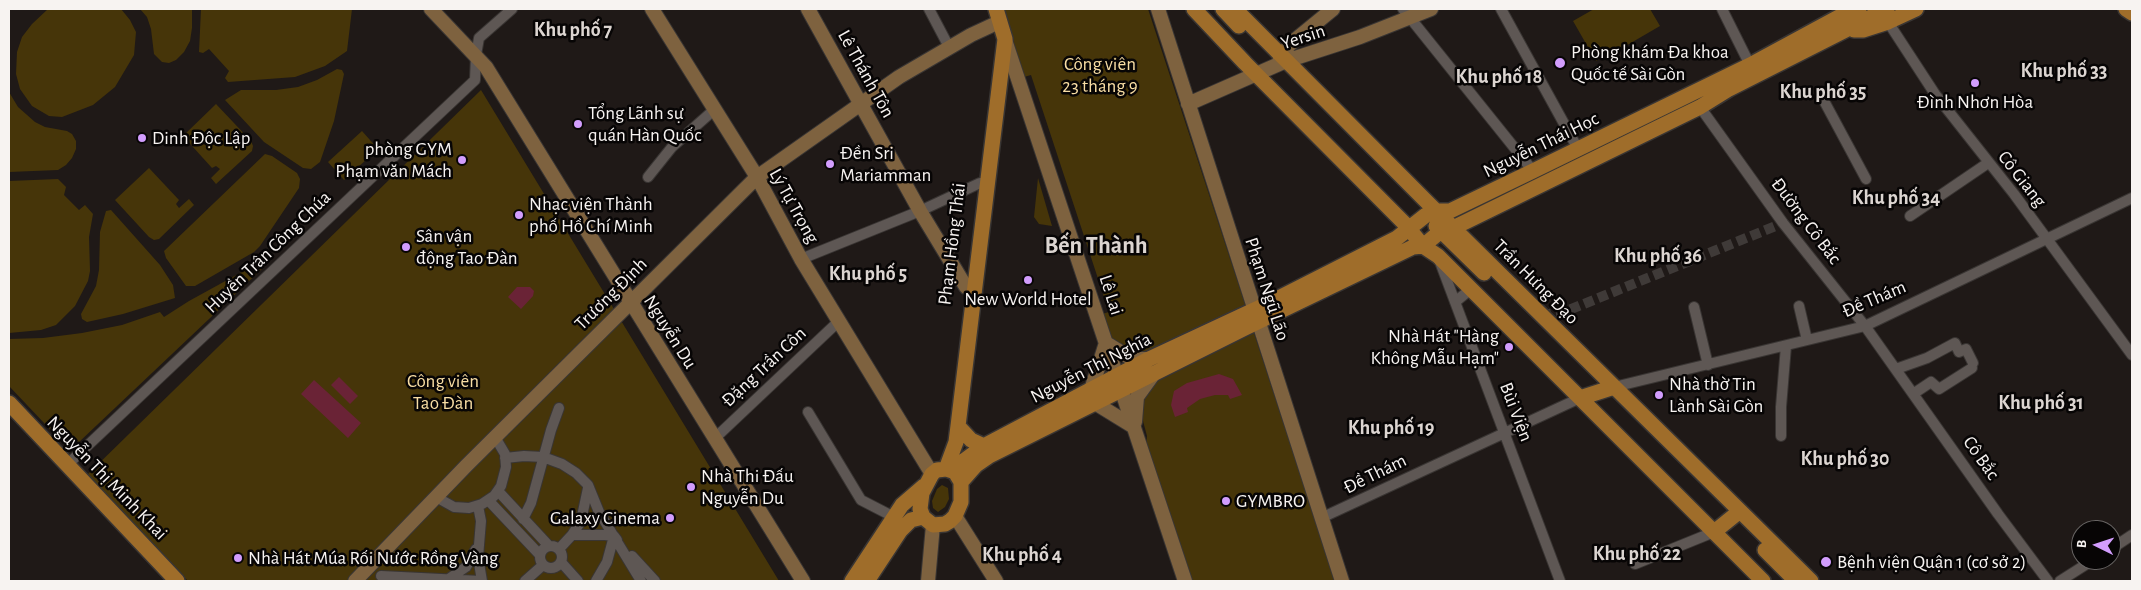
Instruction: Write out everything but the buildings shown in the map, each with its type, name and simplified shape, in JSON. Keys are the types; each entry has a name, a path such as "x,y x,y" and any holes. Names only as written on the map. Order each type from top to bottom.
{"main road":[{"name":"Lê Lai","path":"990,9 997,15 1005,40"},
{"name":"Trần Hưng Đạo","path":"1194,9 1273,65"},
{"name":"Trần Hưng Đạo","path":"1207,9 1273,65"},
{"name":"Trần Hưng Đạo","path":"1223,9 1309,106 1390,188 1417,223 1438,236 1473,286"},
{"name":"Trần Hưng Đạo","path":"1235,9 1273,65 1309,106 1390,188 1398,217 1417,223 1438,236 1496,278 1645,424 1664,459 1727,522 1769,547 1811,581"},
{"name":"Nguyễn Thái Học","path":"1256,316 1417,223 1450,211 1533,171 1581,156 1700,107 1729,89 1847,30 1863,30 1888,16 1916,9"},
{"path":"2126,9 2132,13"},
{"name":"Nguyễn Thái Học","path":"1256,316 1438,236 1750,65 1854,12"},
{"name":"Nguyễn Thái Học","path":"1847,30 1854,12"},
{"path":"1854,12 1888,16"},
{"name":"Phạm Hồng Thái","path":"938,474 956,442 984,183 997,15"},
{"name":"Phạm Hồng Thái","path":"938,474 947,442 966,287 984,183 1005,40"},
{"name":"Trần Hưng Đạo","path":"1438,236 1438,256 1473,286 1613,426 1664,459 1700,478 1727,522 1738,550 1761,575 1776,581"},
{"name":"Nguyễn Thị Nghĩa","path":"1120,383 1149,359 1256,316"},
{"name":"Nguyễn Thị Nghĩa","path":"852,581 902,505 938,474 984,446 1120,383 1153,375 1256,316"},
{"path":"1584,396 1609,388"},
{"name":"Nguyễn Thị Nghĩa","path":"961,482 976,465 989,456 1093,396"},
{"name":"Nguyễn Thị Minh Khai","path":"9,403 178,581"},
{"path":"958,426 971,440 984,446"},
{"path":"867,581 900,531 911,520 945,524 955,516 962,495 961,482 956,473 938,474 920,502 928,521"},
{"name":"Trần Hưng Đạo","path":"1769,547 1796,581"}],"street":[{"name":"Nguyễn Du","path":"431,9 486,67 803,581"},
{"name":"Huyền Trân Công Chúa","path":"67,465 475,80 479,38 512,9"},
{"name":"Lý Tự Trọng","path":"652,9 757,177 801,259 839,321 938,474"},
{"name":"Lê Thánh Tôn","path":"808,9 920,211 966,287"},
{"path":"928,9 949,48"},
{"name":"Phạm Ngũ Lão","path":"1158,9 1342,581"},
{"name":"Yersin","path":"1188,104 1273,65 1360,37 1406,13 1431,9"},
{"path":"1722,9 1750,65"},
{"path":"1273,65 1290,45 1327,10"},
{"path":"1505,12 1581,156"},
{"path":"1406,13 1533,171"},
{"name":"Trương Định","path":"355,581 495,437 757,177 860,103 899,77 949,48 997,15"},
{"name":"Cô Giang","path":"1888,16 1922,76 2014,194 2132,355"},
{"name":"Lê Lai","path":"1005,40 1185,581"},
{"path":"1823,99 1866,179"},
{"name":"Đường Cô Bắc","path":"1700,107 1783,223 1865,326 1885,355"},
{"path":"648,177 672,147 715,109"},
{"path":"1910,216 1988,163"},
{"path":"801,259 984,183"},
{"name":"Ðề Thám","path":"1609,388 1865,326 2132,198"},
{"name":"Bùi Viện","path":"1438,256 1560,581"},
{"path":"1454,302 1473,286"},
{"path":"1799,306 1808,340"},
{"path":"1694,308 1708,365"},
{"name":"Đặng Trần Côn","path":"714,439 839,321"},
{"path":"1134,427 1093,396 1106,342 1132,359 1149,359"},
{"path":"1896,369 1926,358 1955,343 1959,352 1966,349 1972,365 1939,389 1931,382 1913,394"},
{"path":"1782,436 1781,407 1786,346"},
{"name":"Cô Bắc","path":"1885,355 2048,581"},
{"path":"1134,427 1137,397 1153,375"},
{"name":"Ðề Thám","path":"1321,518 1584,396"},
{"path":"523,518 531,503 559,408"},
{"path":"808,412 861,500 894,518"},
{"path":"436,497 454,507 469,508 489,501 498,492 506,474 506,458 495,437"},
{"path":"506,458 524,456 543,457 569,468 588,485 599,512 641,581"},
{"path":"525,581 541,560 543,549 554,547 572,535 584,513 588,485"},
{"path":"489,501 549,568 558,565 562,555 498,492"},
{"path":"372,564 384,579 482,581 478,557 481,522 478,506"},
{"path":"955,516 996,581"},
{"path":"928,521 928,581"},
{"path":"1635,564 1727,522"},
{"path":"572,535 595,534 614,536 655,581"},
{"path":"2121,542 2132,535"},
{"path":"447,580 458,574 469,563 480,536"},
{"path":"596,581 607,562 614,536"},
{"path":"558,565 569,581"},
{"path":"558,565 578,581"},
{"path":"2060,581 2077,570"}],"green space":[{"path":"48,9 121,9 130,20 136,32 134,55 115,87 93,105 62,117 49,116 32,106 20,89 16,74 17,52 22,37 32,24"},
{"path":"140,9 192,9 190,41 184,52 176,60 169,63 162,62 154,54 151,29 147,17"},
{"path":"201,9 352,9 347,51 325,66 295,77 228,82 225,78 229,71 209,49 203,53 199,52"},
{"name":"Công viên 23 tháng 9","path":"1002,9 1148,9 1245,304 1243,308 1142,356 1113,343 1102,314 1109,312 1031,75 1024,77"},
{"path":"1594,9 1650,9 1660,26 1596,61 1573,21"},
{"path":"337,69 342,70 344,74 334,121 320,162 311,169 303,168 264,142 225,100 241,90 276,90 298,87 317,80"},
{"name":"Công viên Tao Đàn","path":"481,90 779,581 188,581 86,476"},
{"path":"9,92 18,107 35,122 45,127 67,131 72,134 76,141 76,149 66,165 58,170 9,172"},
{"path":"216,104 251,141 253,146 252,151 216,184 211,178 220,169 216,166 212,168 183,136"},
{"path":"362,131 378,149 344,180 328,162"},
{"path":"265,154 272,156 297,173 300,179 299,188 254,252 195,286 186,286 166,258 164,251"},
{"path":"149,168 179,200 176,204 179,208 189,199 194,205 159,239 154,240 115,200"},
{"path":"1038,178 1052,226 1039,224 1034,217"},
{"path":"58,179 66,187 64,195 79,210 85,205 93,214 89,237 90,271 88,281 75,306 56,325 41,330 9,333 9,181"},
{"path":"111,210 160,265 173,285 175,298 123,314 87,322 82,319 81,314 96,286 99,270 100,232 106,211"},
{"path":"260,262 265,266 78,443 63,443 9,386 9,339 43,338 82,333 122,325 160,312 164,317"},
{"path":"1253,330 1335,581 1190,581 1146,446 1147,436 1139,406 1151,383"},
{"path":"942,485 948,488 949,499 945,507 938,512 933,508 932,501 937,489"}],"shaded area":[{"path":"517,287 530,287 534,291 533,296 521,309 508,297"},
{"path":"1219,374 1233,379 1242,395 1230,399 1228,395 1215,395 1200,399 1187,408 1188,412 1175,417 1171,405 1174,391 1187,383"},
{"path":"339,377 358,396 350,404 331,385"},
{"path":"314,380 361,423 348,438 301,394"}],"tunnel":[{"path":"1541,315 1564,312 1783,223"}],"place":[{"name":"Phòng khám Đa khoa Quốc tế Sài Gòn","path":"1560,63"},
{"name":"Đình Nhơn Hòa","path":"1975,83"},
{"name":"Tổng Lãnh sự quán Hàn Quốc","path":"578,124"},
{"name":"Dinh Độc Lập","path":"142,138"},
{"name":"phòng GYM Phạm văn Mách","path":"462,160"},
{"name":"Đền Sri Mariamman","path":"830,164"},
{"name":"Nhạc viện Thành phố Hồ Chí Minh","path":"519,215"},
{"name":"Sân vận động Tao Đàn","path":"406,247"},
{"name":"New World Hotel","path":"1028,280"},
{"name":"Nhà Hát \"Hàng Không Mẫu Hạm\"","path":"1509,347"},
{"name":"Nhà thờ Tin Lành Sài Gòn","path":"1659,395"},
{"name":"Nhà Thi Đấu Nguyễn Du","path":"691,487"},
{"name":"GYMBRO","path":"1226,501"},
{"name":"Galaxy Cinema","path":"670,518"},
{"name":"Nhà Hát Múa Rối Nước Rồng Vàng","path":"238,558"},
{"name":"Bệnh viện Quận 1 (cơ sở 2)","path":"1826,562"}],"district":[{"name":"Khu phố 7","path":"573,30"},
{"name":"Khu phố 33","path":"2064,71"},
{"name":"Khu phố 18","path":"1499,77"},
{"name":"Khu phố 35","path":"1823,92"},
{"name":"Khu phố 34","path":"1896,198"},
{"name":"Bến Thành","path":"1096,246"},
{"name":"Khu phố 36","path":"1658,256"},
{"name":"Khu phố 5","path":"868,274"},
{"name":"Khu phố 31","path":"2041,403"},
{"name":"Khu phố 19","path":"1391,428"},
{"name":"Khu phố 30","path":"1845,459"},
{"name":"Khu phố 22","path":"1637,554"},
{"name":"Khu phố 4","path":"1022,555"}]}
